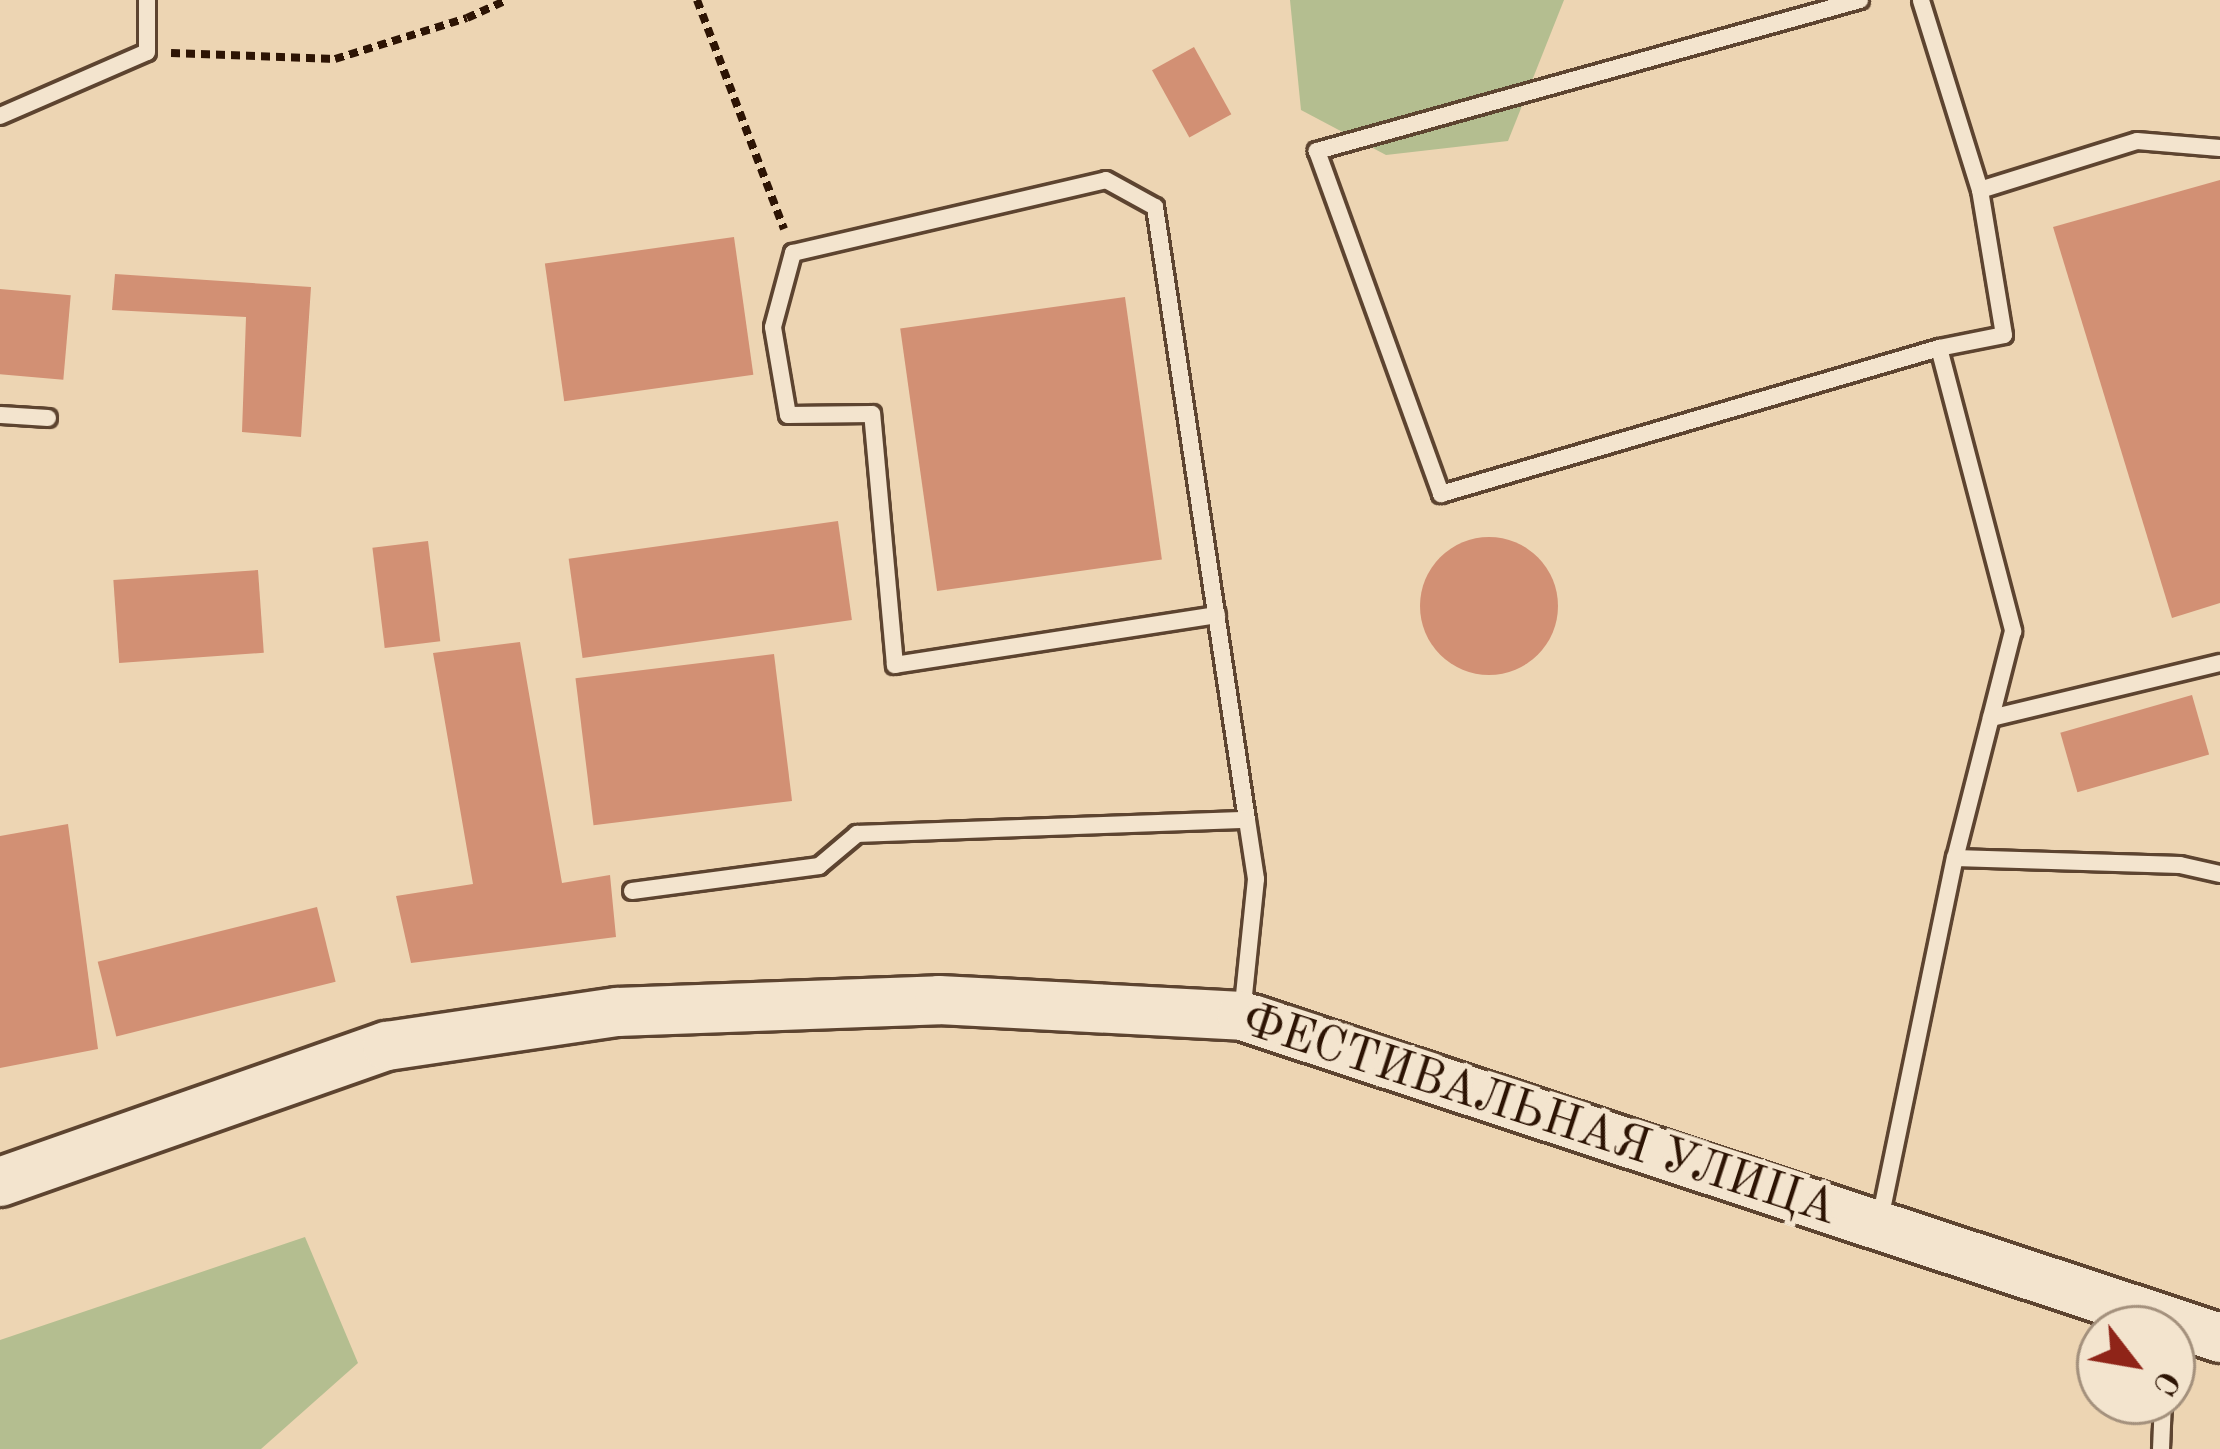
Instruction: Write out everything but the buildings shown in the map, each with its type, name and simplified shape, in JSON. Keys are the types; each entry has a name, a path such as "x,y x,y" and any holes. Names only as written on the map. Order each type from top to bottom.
{"main road":[{"name":"ФЕСТИВАЛЬНАЯ УЛИЦА","path":"0,1182 387,1046 617,1012 939,1000 1242,1016 1879,1225 2099,1305"}],"lane":[{"path":"0,116 147,52 146,0"},
{"path":"1860,0 1317,152 1441,494 1939,348 2003,335 1980,190 1922,0"},
{"path":"1980,190 2137,142 2220,148"},
{"path":"1217,615 896,664 872,414 788,415 773,327 793,253 1106,180 1155,207 1217,615 1256,879 1242,1016"},
{"path":"1879,1225 1955,858 2013,631 1939,348"},
{"path":"0,415 48,418"},
{"path":"1990,718 2220,663"},
{"path":"632,890 819,866 857,834 1247,820"},
{"path":"1955,858 2180,865 2220,874"}],"path":[{"path":"147,52 334,59 467,18 507,0"},
{"path":"698,0 793,253"}],"green space":[{"path":"1290,0 1564,0 1508,141 1386,155 1301,110"},
{"path":"305,1237 358,1363 261,1449 0,1449 0,1340"}]}
